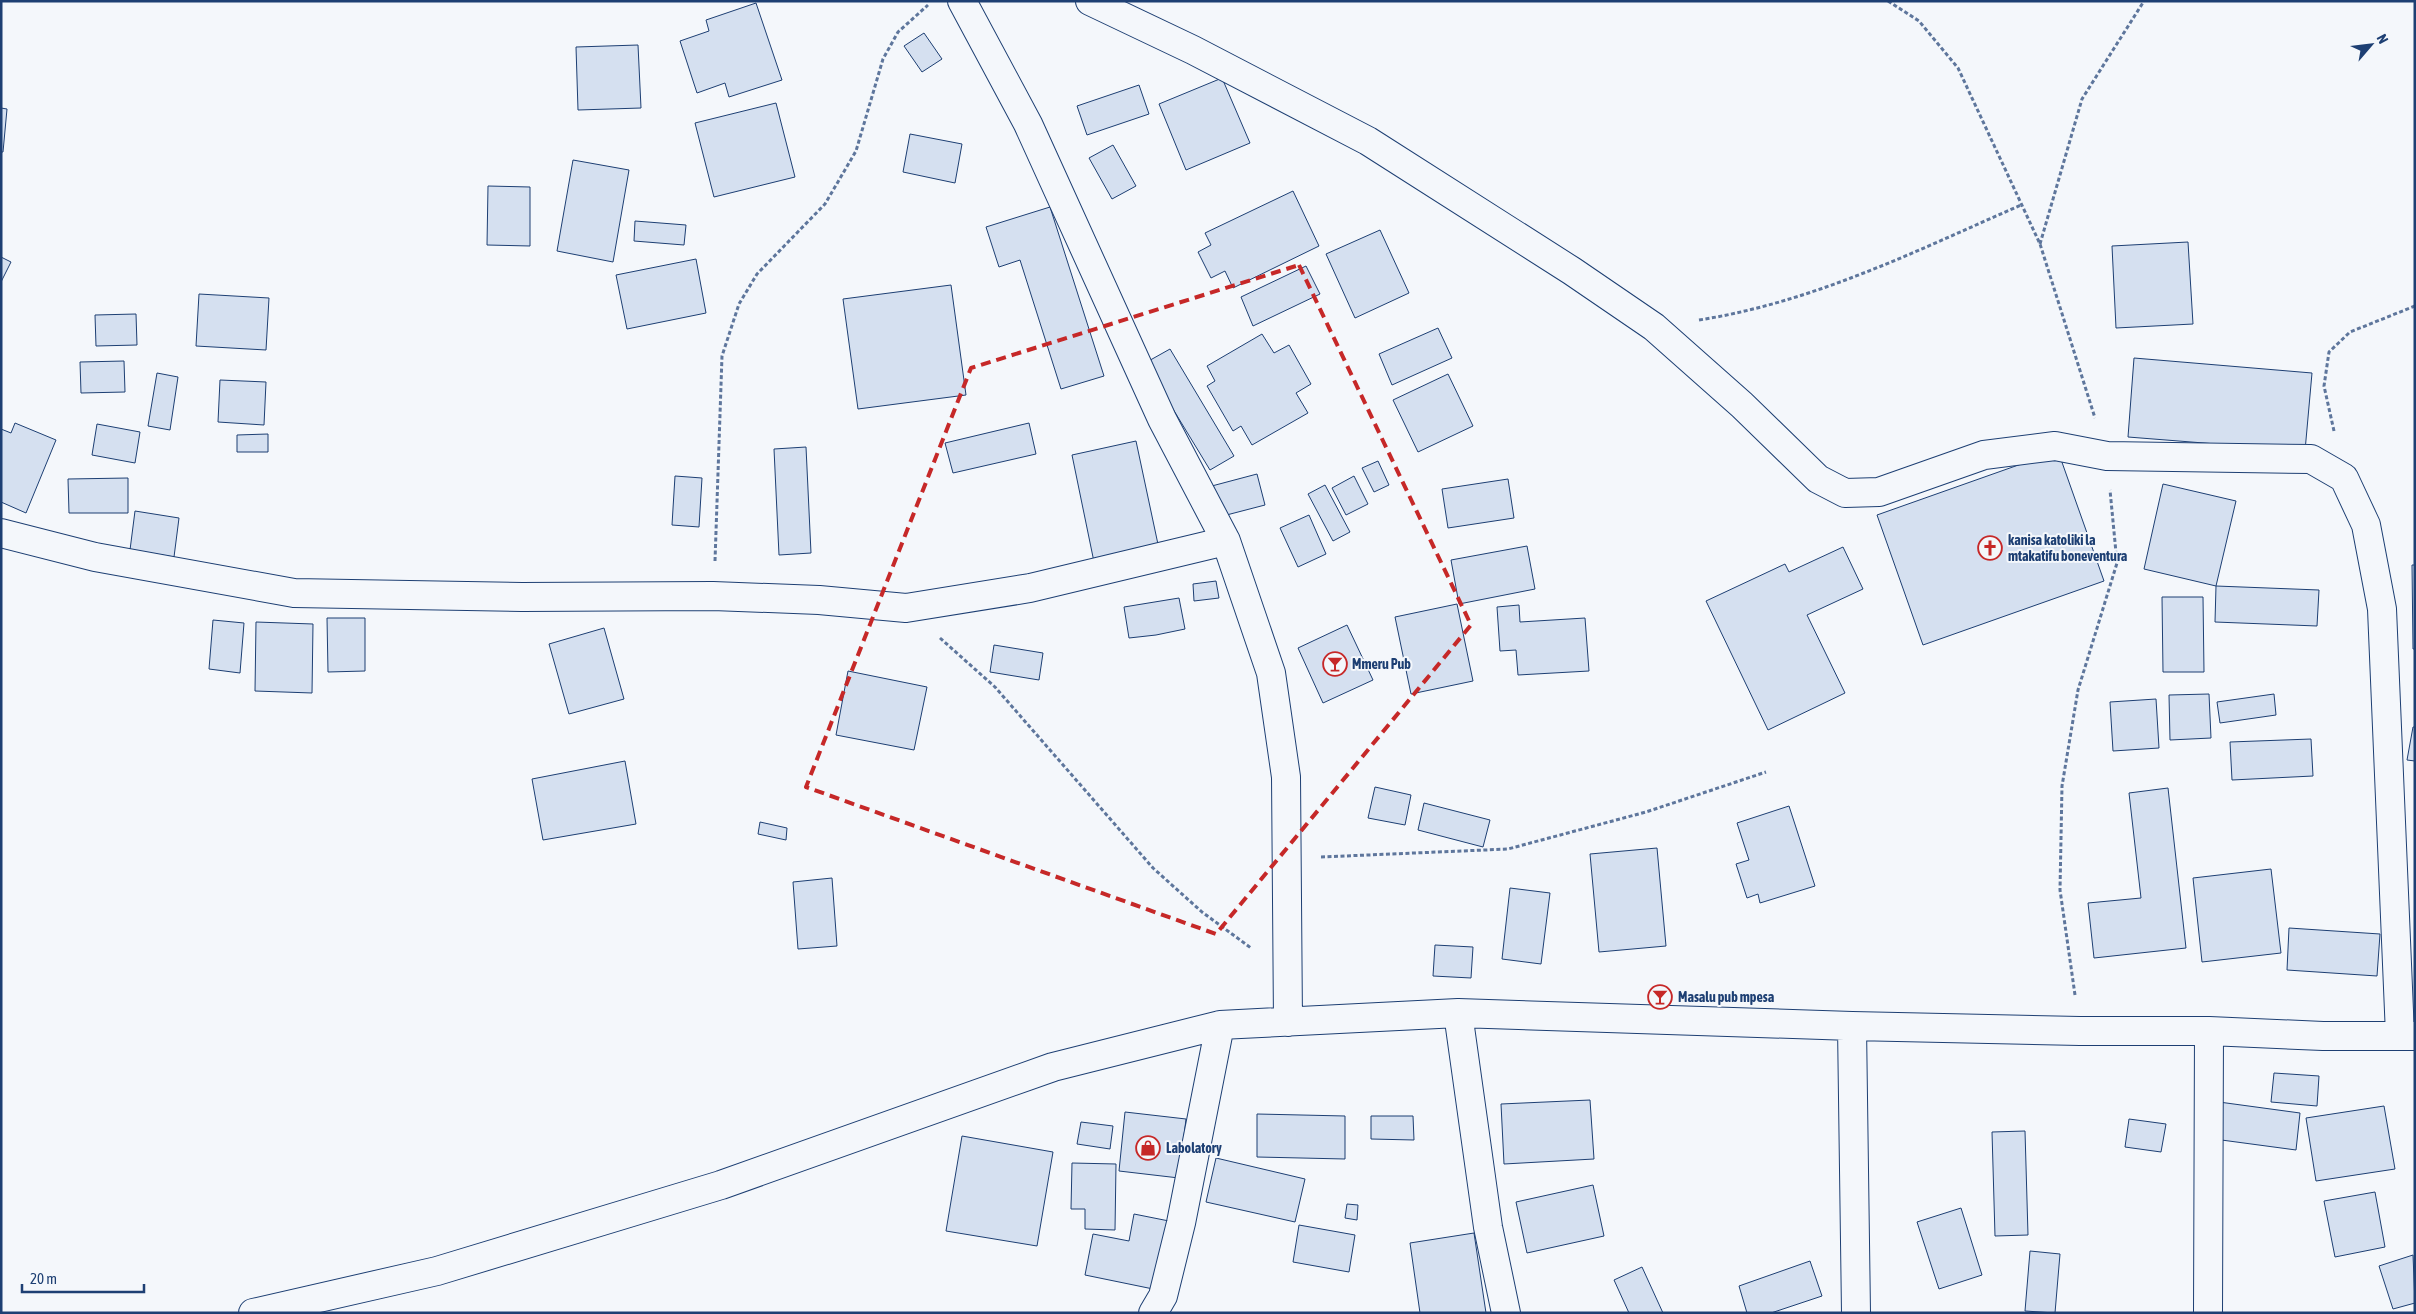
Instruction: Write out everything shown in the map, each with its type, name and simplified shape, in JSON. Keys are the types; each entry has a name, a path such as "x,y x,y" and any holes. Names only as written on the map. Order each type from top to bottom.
{"street":[{"path":"962,1 1028,124 1162,419 1226,541 1271,673 1286,777 1288,1022"},
{"path":"253,1313 437,1271 721,1186 1053,1067 1220,1026 1458,1013 1852,1026 2080,1031 2208,1031 2323,1036 2407,1036 2382,609 2366,525 2344,478 2310,459 2107,456 2055,446 1984,455 1879,492 1845,493 1818,479 1742,405 1654,327 1572,271 1368,140 1193,50 1090,1"},
{"path":"1,533 95,557 294,593 522,597 713,596 818,600 906,608 1030,588 1226,541"},
{"path":"1458,1013 1488,1227 1506,1313"},
{"path":"1153,1313 1163,1296 1181,1223 1220,1026"},
{"path":"1852,1026 1856,1313"},
{"path":"2208,1031 2208,1313"}],"path":[{"path":"713,596 722,356 739,304 757,274 825,204 856,151 883,59 898,32 932,1"},
{"path":"1888,1 1919,21 1958,68 2040,244 2107,456 2116,563 2078,690 2062,786 2060,890 2080,1031"},
{"path":"2040,244 2082,98 2144,1"},
{"path":"1654,327 1724,316 1789,301 1854,278 2021,205"},
{"path":"2344,478 2324,386 2328,352 2350,332 2415,306"},
{"path":"906,608 995,686 1153,868 1202,912 1288,976"},
{"path":"1288,859 1508,849 1646,812 1766,772"}],"highlighted area":[{"path":"1299,265 1471,625 1216,934 806,787 971,368"}],"building":[{"path":"756,3 782,80 729,97 725,83 697,93 680,41 709,31 706,20"},
{"path":"924,33 942,59 922,72 904,46"},
{"path":"638,45 641,108 578,110 576,47"},
{"path":"1222,78 1250,143 1186,170 1159,104"},
{"path":"1139,85 1149,114 1087,135 1077,106"},
{"path":"776,103 795,177 714,197 695,123"},
{"path":"1,108 7,109 3,152 1,152"},
{"path":"910,134 962,144 955,183 903,172"},
{"path":"1113,145 1136,186 1112,199 1089,158"},
{"path":"573,160 629,170 613,262 557,251"},
{"path":"488,186 530,187 530,246 487,245"},
{"path":"1293,191 1319,246 1233,288 1225,271 1211,278 1198,252 1211,245 1205,233"},
{"path":"1050,207 1104,376 1061,389 1020,260 999,267 986,227"},
{"path":"635,221 686,225 684,245 634,241"},
{"path":"1380,230 1409,293 1355,318 1326,254"},
{"path":"2188,242 2193,324 2116,328 2112,246"},
{"path":"1,257 11,262 1,282"},
{"path":"696,259 706,313 627,329 616,275"},
{"path":"1306,266 1320,294 1253,326 1241,297"},
{"path":"951,285 966,395 858,409 843,299"},
{"path":"199,294 269,298 266,350 196,346"},
{"path":"136,314 137,345 96,346 95,315"},
{"path":"1438,328 1452,358 1392,385 1379,354"},
{"path":"1262,334 1274,353 1289,345 1311,384 1296,393 1308,413 1252,445 1241,426 1233,431 1207,386 1215,381 1207,366"},
{"path":"1170,349 1234,456 1210,470 1145,363"},
{"path":"2134,358 2312,373 2305,451 2128,437"},
{"path":"124,361 125,392 81,393 80,362"},
{"path":"157,373 178,377 170,430 148,426"},
{"path":"1448,374 1473,426 1418,452 1393,400"},
{"path":"220,380 266,382 264,425 218,422"},
{"path":"15,423 56,440 26,513 1,502 1,429 11,433"},
{"path":"1029,423 1036,454 953,473 945,443"},
{"path":"97,424 140,432 135,463 92,455"},
{"path":"268,434 268,452 237,452 237,435"},
{"path":"1136,441 1159,549 1094,562 1072,455"},
{"path":"806,447 811,553 779,555 774,449"},
{"name":"kanisa katoliki la mtakatifu boneventura","path":"2058,451 2104,581 1923,645 1877,515"},
{"path":"1378,461 1389,485 1374,492 1362,468"},
{"path":"1257,474 1265,505 1215,518 1208,487"},
{"path":"675,476 702,478 699,527 672,525"},
{"path":"1354,476 1368,504 1346,515 1332,488"},
{"path":"128,478 128,513 69,513 68,479"},
{"path":"1508,479 1514,518 1448,528 1442,489"},
{"path":"2163,484 2236,501 2216,586 2144,569"},
{"path":"1325,485 1350,532 1333,541 1308,494"},
{"path":"135,511 179,518 174,557 130,550"},
{"path":"1309,515 1326,554 1298,567 1280,528"},
{"path":"1527,546 1535,589 1459,604 1451,560"},
{"path":"1843,547 1863,589 1807,615 1845,693 1768,730 1706,601 1785,564 1789,572"},
{"path":"2412,565 2415,565 2415,649 2413,649"},
{"path":"1216,581 1219,598 1194,601 1193,584"},
{"path":"2216,586 2319,590 2317,626 2215,622"},
{"path":"2162,597 2203,597 2204,672 2163,672"},
{"path":"1179,598 1185,629 1129,638 1124,607"},
{"path":"1457,604 1473,681 1411,694 1395,617"},
{"path":"1519,605 1520,622 1585,618 1589,671 1518,675 1516,650 1500,651 1497,607"},
{"path":"327,618 365,618 365,671 328,672"},
{"path":"213,620 244,623 240,673 209,669"},
{"path":"256,622 313,624 312,693 255,691"},
{"name":"Mmeru Pub","path":"1347,625 1373,680 1323,703 1298,648"},
{"path":"604,628 624,699 569,714 549,644"},
{"path":"994,645 1043,653 1039,680 990,672"},
{"path":"848,671 927,687 914,750 836,735"},
{"path":"2209,694 2211,738 2170,740 2169,695"},
{"path":"2274,694 2276,715 2220,723 2217,702"},
{"path":"2156,699 2159,748 2113,751 2110,702"},
{"path":"2413,727 2415,727 2415,761 2407,760"},
{"path":"2311,739 2313,776 2232,780 2230,742"},
{"path":"625,761 636,824 543,840 532,779"},
{"path":"1375,787 1411,795 1405,825 1368,818"},
{"path":"2168,788 2186,948 2094,958 2088,903 2141,898 2129,793"},
{"path":"1424,803 1490,820 1483,847 1418,830"},
{"path":"1789,806 1815,886 1760,903 1758,894 1747,898 1736,864 1749,860 1737,823"},
{"path":"760,822 787,828 786,840 758,834"},
{"path":"1657,848 1666,946 1599,952 1590,854"},
{"path":"2271,869 2281,953 2202,962 2193,878"},
{"path":"832,878 837,946 798,949 793,882"},
{"path":"1510,888 1550,893 1541,964 1502,959"},
{"path":"2289,928 2380,934 2377,976 2287,970"},
{"path":"1435,945 1473,947 1471,978 1433,976"},
{"path":"2274,1073 2319,1076 2317,1106 2271,1102"},
{"path":"1590,1100 1594,1159 1504,1164 1501,1104"},
{"path":"2219,1102 2300,1113 2296,1150 2214,1139"},
{"path":"2384,1106 2395,1169 2316,1181 2306,1118"},
{"path":"1125,1112 1186,1119 1179,1178 1119,1171"},
{"path":"1257,1114 1345,1116 1345,1159 1257,1157"},
{"path":"1371,1116 1413,1116 1414,1140 1371,1139"},
{"path":"2129,1119 2166,1124 2161,1152 2125,1147"},
{"path":"1081,1122 1113,1126 1110,1149 1077,1144"},
{"path":"2025,1131 2028,1235 1995,1236 1992,1132"},
{"path":"962,1136 1053,1152 1037,1246 946,1231"},
{"path":"1216,1158 1305,1179 1295,1222 1206,1202"},
{"path":"1072,1163 1116,1164 1115,1230 1085,1229 1085,1209 1071,1209"},
{"path":"1593,1185 1604,1236 1527,1253 1516,1202"},
{"path":"2375,1192 2385,1247 2335,1257 2324,1201"},
{"path":"1347,1204 1358,1205 1357,1220 1345,1218"},
{"path":"1961,1208 1982,1275 1939,1289 1917,1222"},
{"path":"1134,1214 1169,1221 1158,1290 1085,1275 1093,1234 1129,1241"},
{"path":"1299,1225 1355,1235 1349,1272 1293,1262"},
{"path":"1474,1233 1486,1313 1420,1313 1410,1243"},
{"path":"2030,1251 2060,1254 2055,1313 2025,1311"},
{"path":"2413,1255 2415,1303 2393,1309 2379,1266"},
{"path":"1810,1261 1822,1296 1771,1313 1747,1313 1739,1286"},
{"path":"1642,1267 1663,1313 1629,1313 1614,1280"}],"place":[{"name":"kanisa katoliki la mtakatifu boneventura","path":"1990,548"},
{"name":"Mmeru Pub","path":"1335,664"},
{"name":"Masalu pub mpesa","path":"1660,997"},
{"name":"Labolatory","path":"1148,1148"}]}
